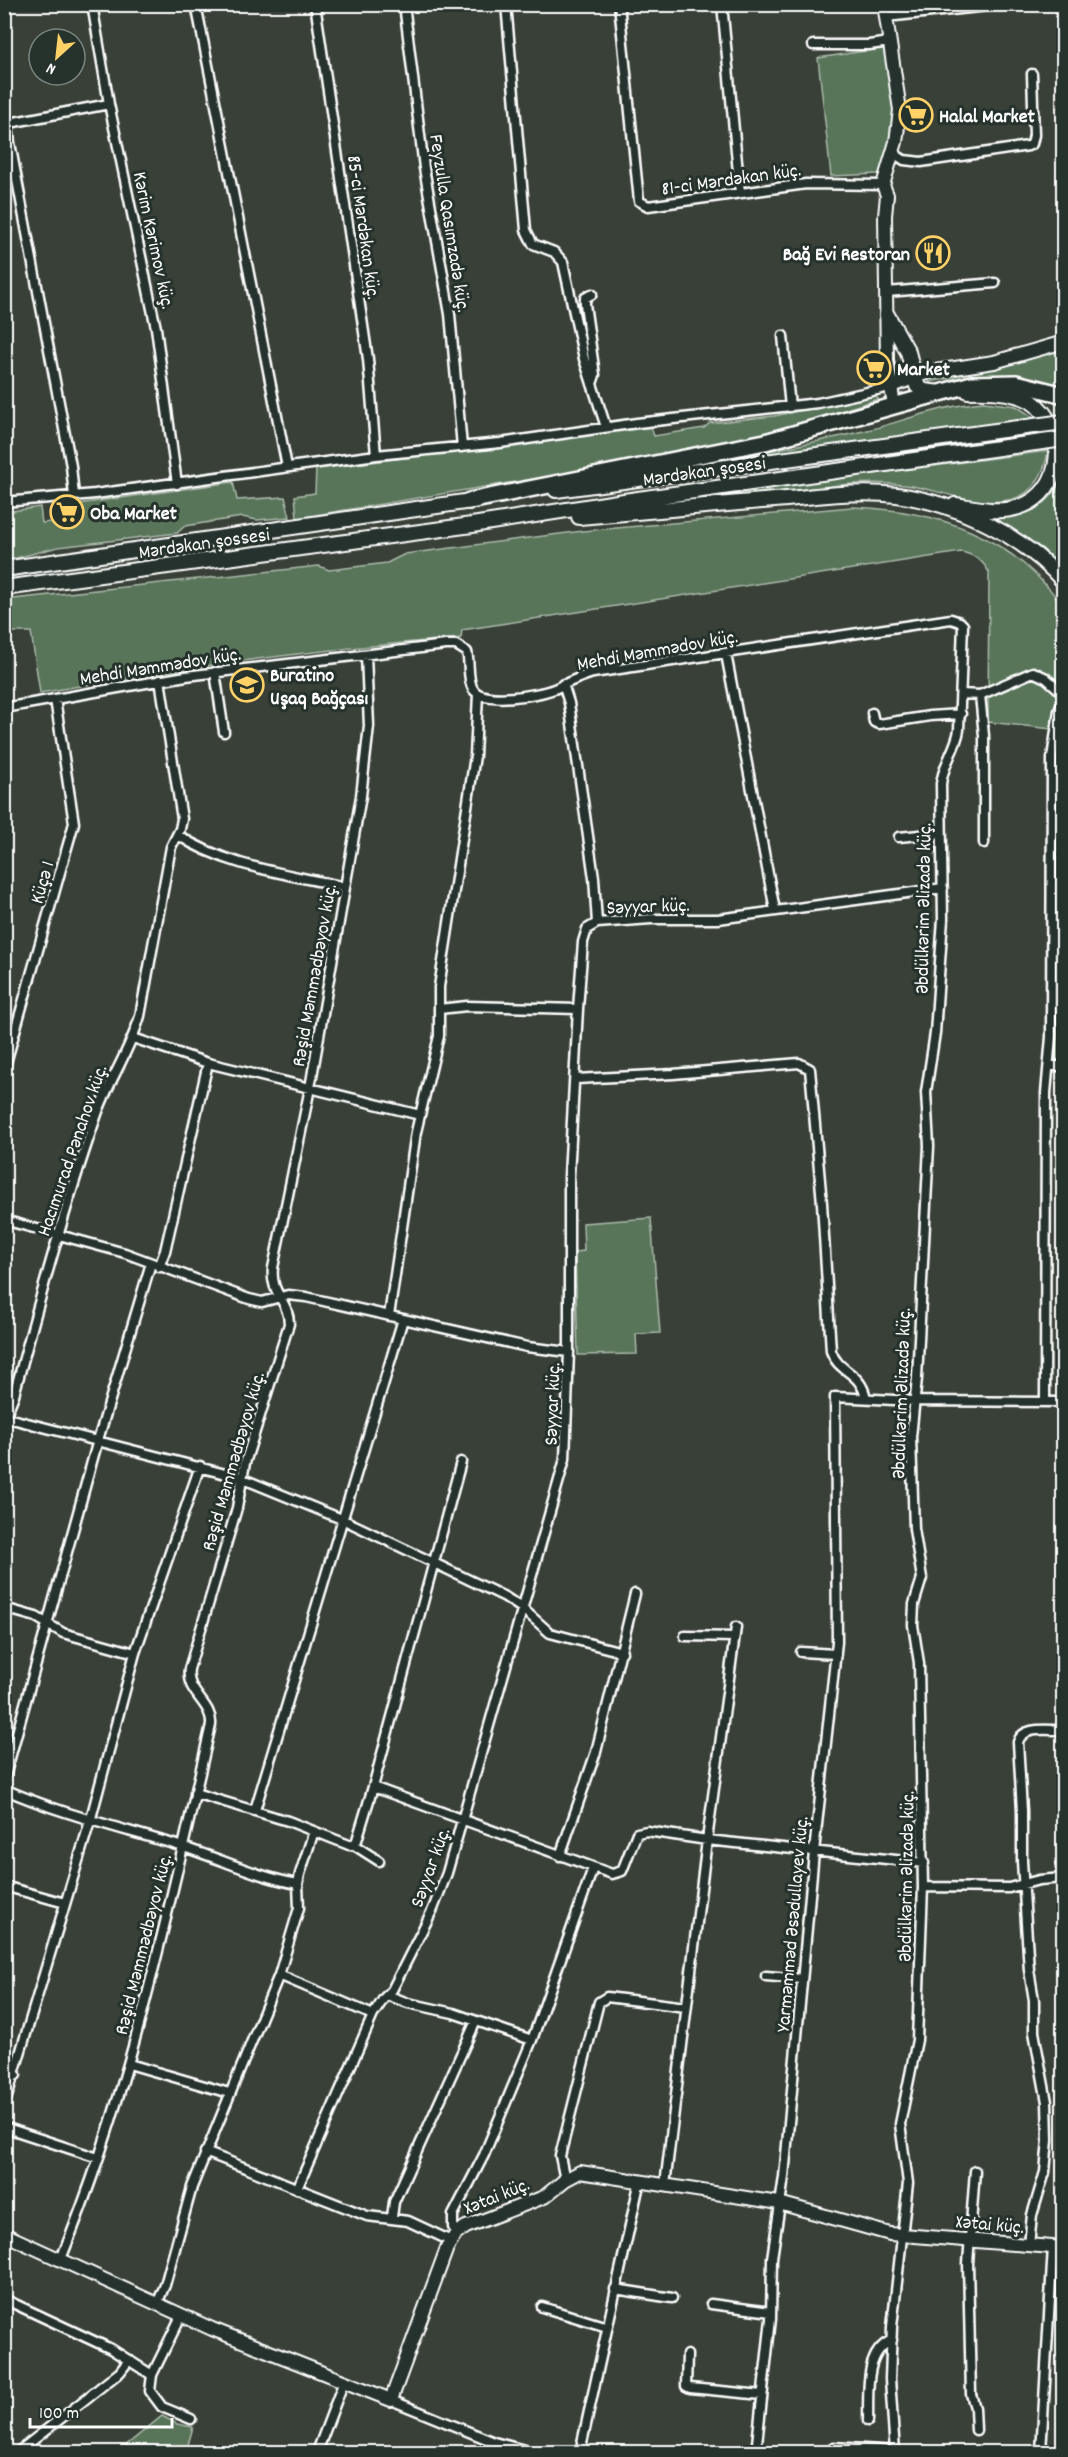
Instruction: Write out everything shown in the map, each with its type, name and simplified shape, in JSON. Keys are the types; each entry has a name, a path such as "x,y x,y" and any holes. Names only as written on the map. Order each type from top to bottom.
{"highway":[{"path":"469,501 765,442 972,384 1008,382 1040,387 1064,395"}],"main road":[{"path":"472,525 839,495 895,495 997,510 1017,508 1040,496 1049,486 1058,464 1059,447 1054,427 1047,415 1028,400 993,392 936,393 919,389 908,352 887,315"},
{"name":"Mərdəkan şosesi","path":"405,511 1064,422"},
{"name":"Mərdəkan şosesi","path":"408,534 1064,439"},
{"path":"918,499 985,524 1037,557 1064,582"},
{"name":"Mərdəkan şossesi","path":"4,569 405,511"},
{"name":"Mərdəkan şossesi","path":"4,588 408,534"}],"street":[{"name":"Kərim Kərimov küç.","path":"92,4 109,104 156,328 177,483"},
{"path":"196,4 287,467"},
{"name":"85-ci Mərdəkan küç.","path":"315,4 368,359 376,455"},
{"name":"Feyzulla Qasımzadə küç.","path":"404,4 423,168 450,314 462,447"},
{"path":"506,4 526,230 533,244 554,252 563,262 592,384 606,427"},
{"name":"81-ci Mərdəkan küç.","path":"619,4 639,201 648,206 806,184 883,185"},
{"path":"722,4 740,193"},
{"path":"894,406 887,360 885,216 887,195 883,185 898,132 899,99 885,11 1007,4"},
{"path":"813,45 869,45 890,42"},
{"path":"893,153 904,160 921,162 1028,147 1032,144 1034,135 1032,74"},
{"path":"4,89 6,124 71,466 74,496"},
{"path":"6,124 109,104"},
{"path":"887,292 995,283"},
{"path":"591,294 585,298 585,304 595,375 592,384"},
{"path":"783,336 790,407"},
{"path":"4,502 74,496 376,455 462,447 606,427 818,403 890,387 936,370 994,362 1064,342"},
{"name":"Mehdi Məmmədov küç.","path":"4,708 215,672 456,645 467,652 471,684 478,694 496,697 524,695 542,692 593,673 951,619 960,622"},
{"name":"Əbdülkərim Əlizadə küç.","path":"895,2452 890,2379 908,2183 900,2124 917,2040 924,1863 919,1663 913,1625 914,1604 922,1578 914,1529 911,1437 917,1378 929,1146 926,1092 935,1033 942,931 943,888 940,833 942,775 958,737 961,714 964,628 960,622"},
{"path":"726,654 775,910"},
{"name":"Rəşid Məmmədbəyov küç.","path":"61,2259 129,2064 173,1895 212,1720 191,1689 188,1675 234,1516 241,1478 289,1324 289,1315 273,1288 273,1268 310,1088 362,796 368,745 369,694 366,655"},
{"path":"215,672 224,732"},
{"path":"961,694 980,695 1034,672 1046,678 1064,695 1059,711 1052,758 1049,1066 1046,1093 1045,1402"},
{"name":"Hacımurad Pənahov küç.","path":"5,1418 14,1395 57,1235 102,1099 133,1038 140,1016 171,847 178,835 182,819 160,680"},
{"path":"563,684 569,703 574,738 596,898 597,923"},
{"path":"389,1316 414,1139 436,1048 444,951 475,756 478,694"},
{"path":"980,695 984,736 984,843"},
{"name":"Küçə 1","path":"4,1070 74,823 55,699"},
{"path":"872,713 874,722 879,724 961,714"},
{"path":"899,837 940,833"},
{"path":"178,835 228,860 345,887"},
{"name":"Səyyar küç.","path":"297,2189 373,2015 397,1980 440,1893 464,1819 565,1459 569,1352 567,1209 584,935 591,925 597,923 669,918 710,919 943,888"},
{"path":"439,1009 467,1006 578,1009"},
{"path":"133,1038 207,1063 420,1115"},
{"path":"4,1780 98,1440 155,1265 165,1251 207,1063"},
{"path":"576,1079 673,1074 799,1063 810,1069 822,1203 831,1351 838,1365 862,1383 866,1398 914,1401 1064,1402"},
{"path":"1049,1066 1064,1066"},
{"path":"4,1220 125,1253 249,1299 262,1302 288,1295 306,1297 527,1347 569,1352"},
{"path":"255,1810 403,1319"},
{"name":"Yarməmməd Əsədullayev küç.","path":"756,2452 771,2312 772,2258 784,2177 814,1852 836,1654 838,1599 835,1396 866,1398"},
{"path":"5,1418 241,1478 344,1520 505,1597 523,1609 550,1633 622,1653"},
{"path":"354,1845 373,1787 461,1462"},
{"path":"4,2107 16,2075 91,1818 135,1653 200,1466"},
{"path":"560,1856 596,1752 635,1594"},
{"path":"4,1608 36,1617 63,1633 135,1653"},
{"path":"665,2185 707,1840 736,1628"},
{"path":"685,1636 734,1637"},
{"path":"801,1652 836,1654"},
{"path":"1029,2246 1032,2215 1045,2172 1048,2140 1047,2102 1034,2032 1034,2000 1029,1970 1018,1742 1022,1733 1028,1731 1064,1730"},
{"path":"373,1787 612,1874 622,1871 634,1837 642,1832 924,1863"},
{"path":"4,1790 45,1805 183,1847 270,1878 298,1884"},
{"path":"195,1793 255,1810 354,1845 379,1860"},
{"path":"157,2304 165,2285 192,2187 279,1975 299,1908 298,1884 314,1831"},
{"path":"206,2152 367,2216 392,2217 454,2237 453,2215 484,2155 532,2040 593,1868"},
{"path":"923,1887 1000,1889 1039,1880 1064,1878"},
{"path":"4,1886 65,1902"},
{"path":"279,1975 373,2015"},
{"path":"766,1976 802,1979"},
{"path":"387,1995 532,2040"},
{"path":"565,2180 560,2156 599,2002 607,1997 686,2007"},
{"path":"392,2217 394,2202 476,2021"},
{"path":"129,2064 229,2093"},
{"path":"4,2072 16,2075"},
{"path":"4,2127 98,2158"},
{"path":"975,2171 969,2241 970,2369 976,2430"},
{"name":"Xətai küç.","path":"391,2400 454,2237 466,2227 544,2197 565,2180 580,2172 779,2204 866,2229 904,2236 1058,2247"},
{"path":"585,2452 580,2452 640,2180"},
{"path":"4,2234 181,2316 494,2442 532,2452"},
{"path":"1041,2452 1058,2247"},
{"path":"615,2289 672,2298"},
{"path":"4,2299 129,2360 152,2375"},
{"path":"711,2304 771,2312"},
{"path":"542,2307 607,2327"},
{"path":"181,2316 152,2375 150,2391 157,2402 169,2411 191,2418"},
{"path":"868,2421 871,2366 879,2349 892,2340"},
{"path":"687,2355 686,2386 762,2395"},
{"path":"18,2452 120,2372 129,2360"},
{"path":"316,2452 344,2381"},
{"path":"834,2447 895,2452"}],"green space":[{"path":"885,48 893,105 892,134 879,174 831,176 818,58"},
{"path":"1063,347 1063,388 1013,377 981,376 929,382 927,377 999,368"},
{"path":"876,395 878,399 764,435 605,467 297,518 295,496 315,493 316,469 651,427 654,436 704,428 710,423 774,416"},
{"path":"984,402 1016,406 1036,419 857,446 659,470 819,441 942,409"},
{"path":"1048,451 1038,480 1033,486 1021,496 999,501 972,500 918,487 877,483 821,487 737,498 682,499"},
{"path":"1063,478 1063,570 1043,549 993,519 1026,513 1042,505 1050,498"},
{"path":"233,482 237,500 285,497 290,517 257,520 242,517 185,526 177,533 58,547 5,561 5,512 40,507 42,523 79,519 78,504"},
{"path":"852,507 914,514 970,531 996,544 1020,561 1043,581 1063,606 1063,1060 1056,1060 1061,730 988,722 989,572 981,561 970,555 961,552 462,630 461,638 250,660 40,693 31,632 5,632 4,600 319,566 329,570 387,563 405,554 583,531"},
{"path":"651,1218 660,1333 636,1334 637,1354 578,1355 575,1252 584,1251 583,1223"},
{"path":"162,2416 177,2424 193,2427 186,2452 118,2452"}],"place":[{"name":"Halal Market","path":"916,115"},
{"name":"Bağ Evi Restoran","path":"933,253"},
{"name":"Market","path":"874,368"},
{"name":"Oba Market","path":"67,512"},
{"name":"Buratino Uşaq Bağçası","path":"247,685"}]}
